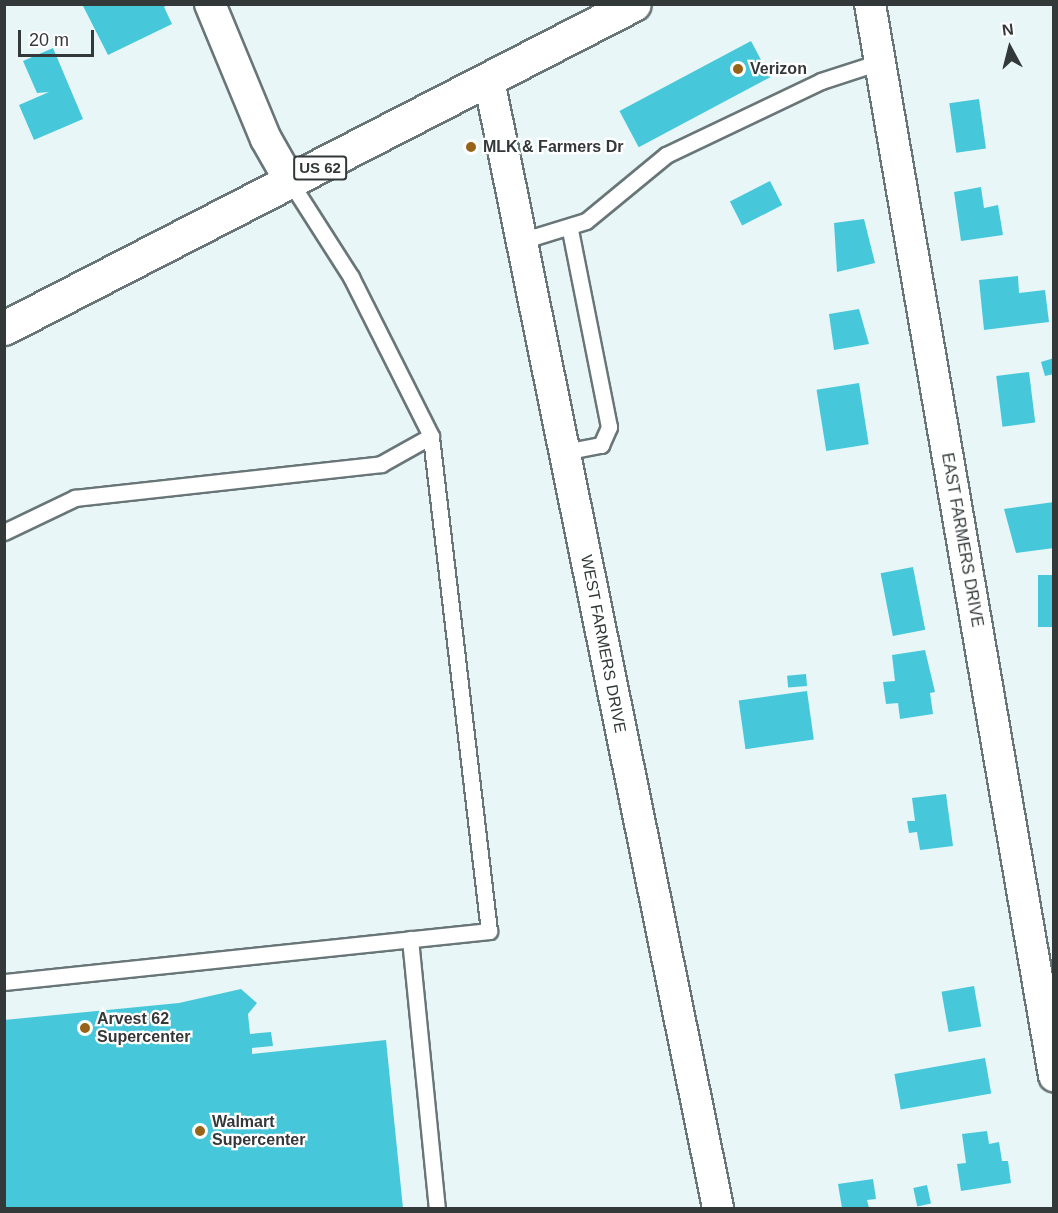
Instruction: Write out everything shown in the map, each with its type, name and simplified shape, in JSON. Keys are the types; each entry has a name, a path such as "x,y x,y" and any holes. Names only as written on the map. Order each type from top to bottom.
{"highway":[{"name":"US 62","path":"4,328 291,183 634,4"}],"street":[{"path":"210,4 266,139 291,183"},
{"name":"EAST FARMERS DRIVE","path":"870,4 1053,1076"},
{"name":"WEST FARMERS DRIVE","path":"489,80 718,1209"}],"lane":[{"path":"521,240 570,230 666,155 821,81 880,62"},
{"path":"4,982 489,931 431,436 351,277 291,183"},
{"path":"564,452 601,445 609,426 570,230"},
{"path":"4,532 75,498 381,464 431,436"},
{"path":"410,939 437,1209"}],"building":[{"path":"82,4 169,4 164,7 172,24 108,55"},
{"path":"751,41 770,77 639,147 619,111"},
{"path":"53,48 83,119 34,140 19,105 49,92 37,93 23,61"},
{"path":"979,99 986,149 956,153 949,103"},
{"path":"770,181 782,205 742,225 730,201"},
{"path":"981,187 984,208 998,205 1003,235 961,241 954,192"},
{"path":"864,219 875,263 837,272 834,223"},
{"path":"1018,276 1019,293 1045,290 1049,322 984,330 979,280"},
{"path":"859,309 869,344 834,350 829,314"},
{"path":"1054,358 1054,374 1045,376 1041,362"},
{"path":"1029,372 1035,423 1002,427 996,376"},
{"path":"859,383 869,444 826,451 817,390"},
{"path":"1054,502 1054,548 1016,553 1004,509"},
{"path":"913,567 925,630 893,636 881,573"},
{"path":"1038,575 1054,575 1054,627 1038,627"},
{"path":"925,650 935,692 930,693 933,714 900,719 898,703 886,704 883,682 895,681 892,655"},
{"path":"806,674 807,686 788,688 787,676"},
{"path":"807,691 814,740 745,749 739,701"},
{"path":"946,794 953,846 920,850 917,832 909,833 907,821 915,821 912,798"},
{"path":"974,986 981,1026 949,1032 942,992"},
{"name":"Walmart Supercenter","path":"241,989 257,1003 248,1014 250,1034 271,1032 273,1046 252,1048 252,1054 386,1040 403,1208 4,1208 4,1020 179,1003"},
{"path":"985,1058 991,1093 901,1109 894,1074"},
{"path":"987,1131 989,1144 999,1142 1002,1161 1008,1161 1011,1183 961,1191 957,1164 966,1163 962,1134"},
{"path":"873,1179 876,1199 867,1200 869,1208 842,1208 838,1184"},
{"path":"927,1185 931,1204 917,1206 913,1188"}],"place":[{"name":"Verizon","path":"738,69"},
{"name":"MLK & Farmers Dr","path":"471,147"},
{"name":"Arvest 62 Supercenter","path":"85,1028"},
{"name":"Walmart Supercenter","path":"200,1131"}]}
